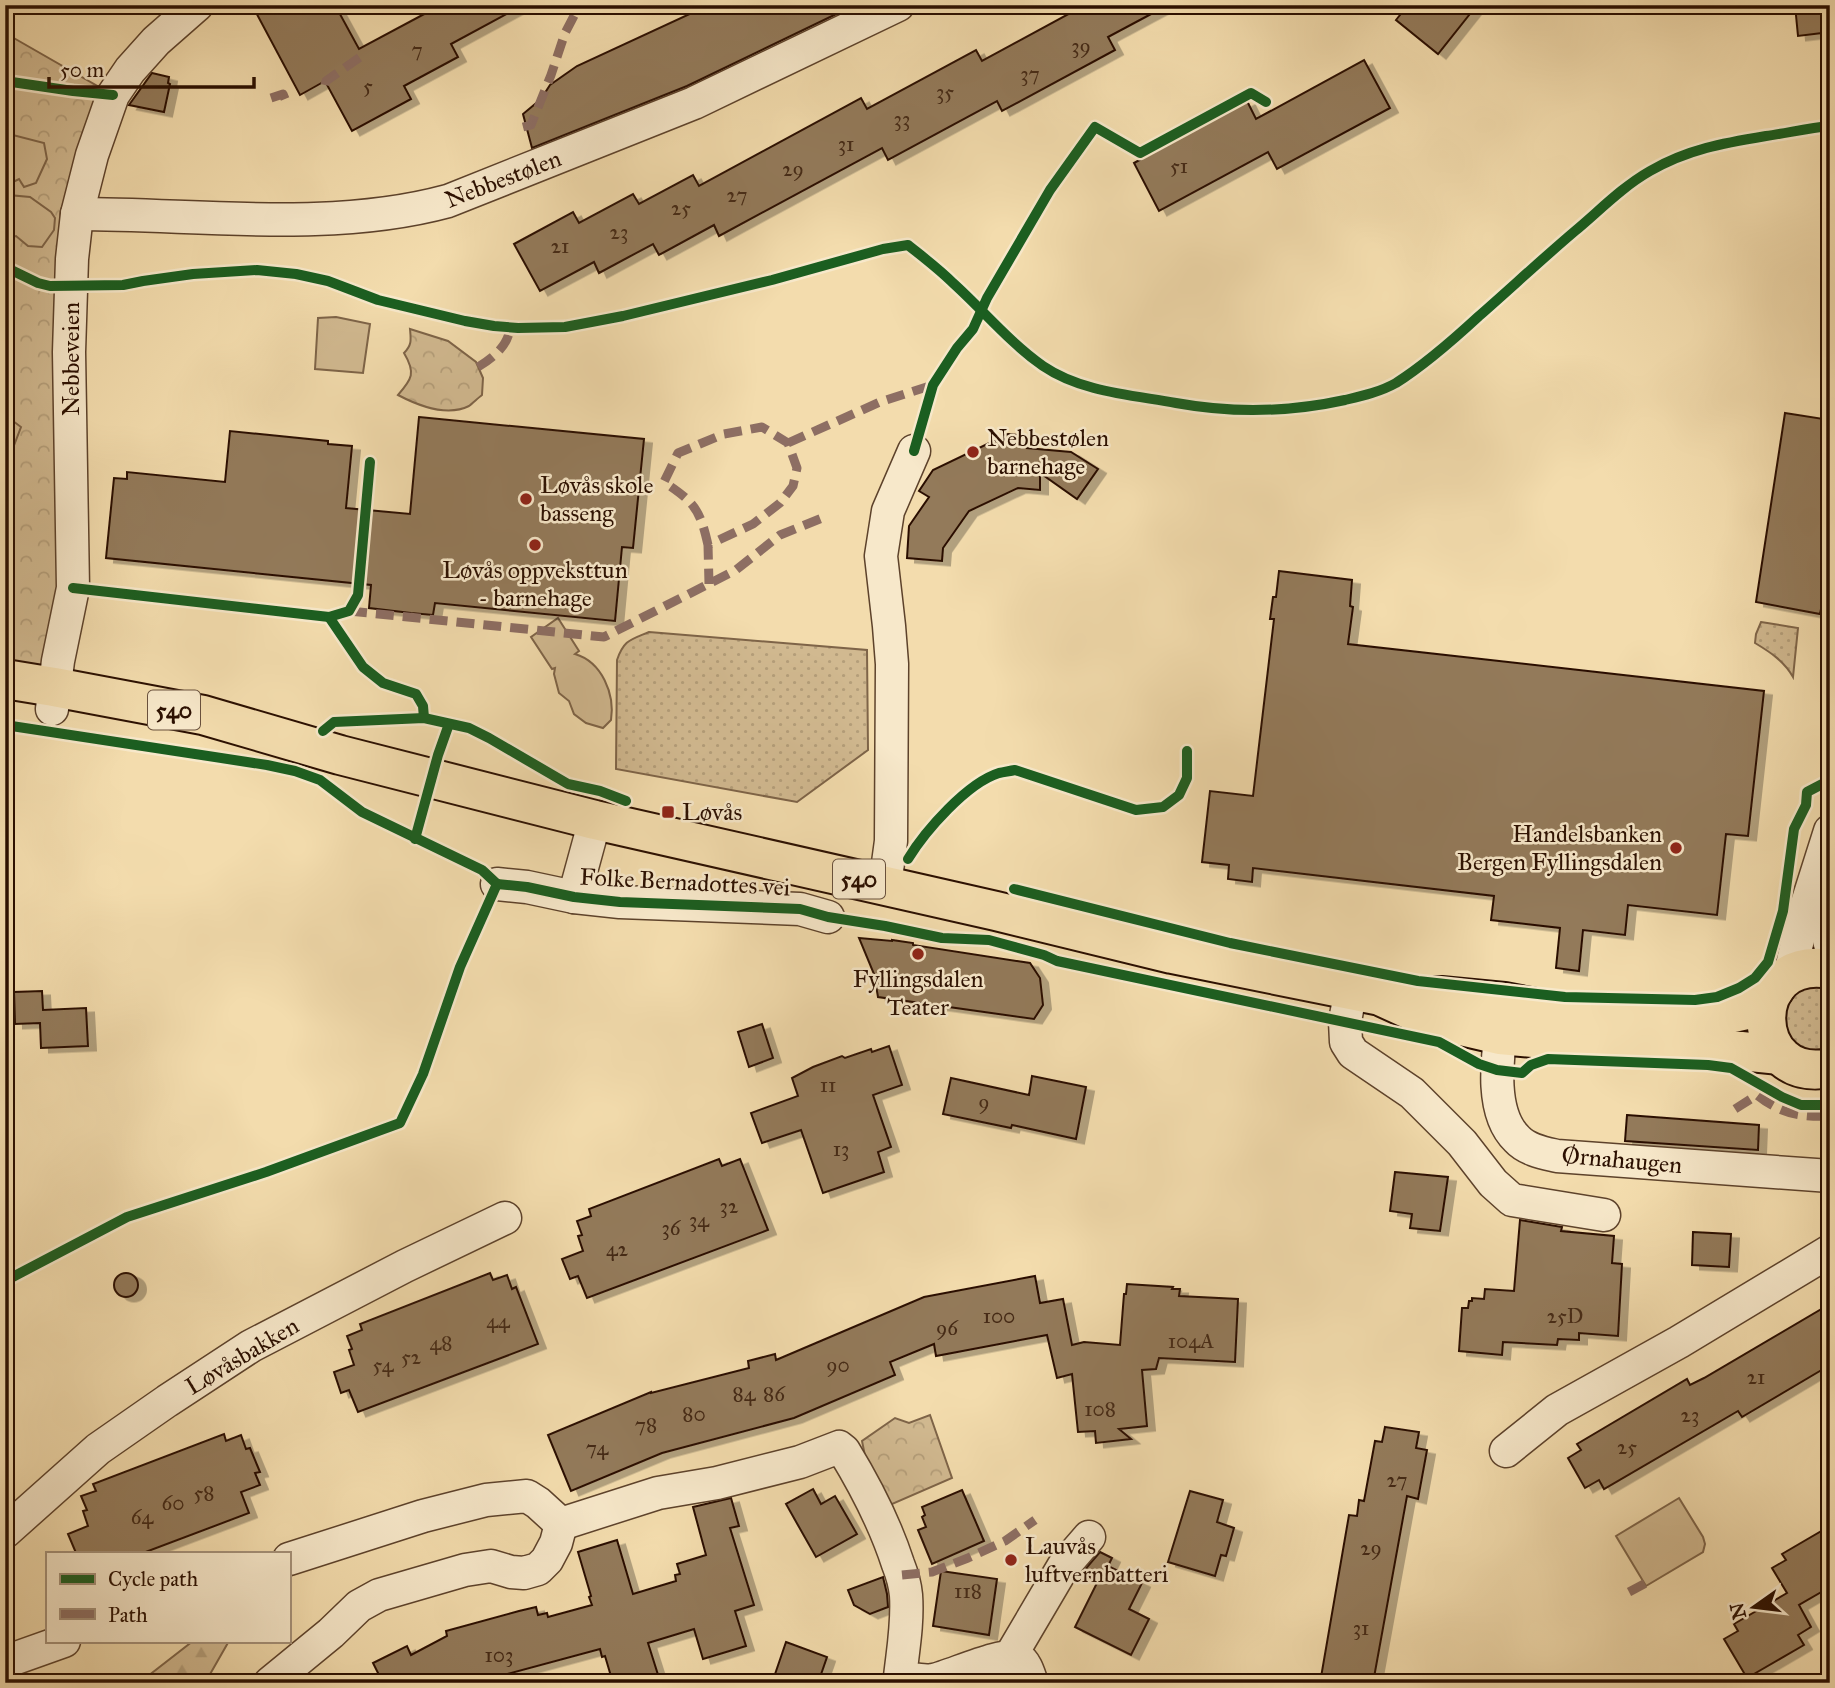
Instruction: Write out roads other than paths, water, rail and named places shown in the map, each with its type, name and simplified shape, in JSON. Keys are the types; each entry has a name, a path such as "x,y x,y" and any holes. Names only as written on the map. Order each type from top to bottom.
{"main road":[{"name":"Folke Bernadottes vei","path":"5,679 53,698"},
{"name":"Folke Bernadottes vei","path":"5,705 53,698 203,715 340,755 595,820 885,885 1172,954 1366,993 1440,1021 1573,1015 1701,1018 1747,1010 1761,1002 1782,982"},
{"name":"540","path":"1782,982 1802,969 1830,969"},
{"path":"1780,1055 1772,1044 1765,1022 1769,999 1782,982"},
{"name":"Folke Bernadottes vei","path":"1502,1019 1596,1044 1780,1055"},
{"name":"540","path":"1780,1055 1802,1068 1830,1068"}],"street":[{"name":"Nebbeveien","path":"53,698 73,588 69,352 72,259 77,214 92,155 113,95 130,70 156,41 197,5"},
{"name":"Nebbestølen","path":"77,214 239,219 344,218 418,209 448,201 694,103 898,5"},
{"path":"885,885 891,841 892,664 881,556 888,511 914,451"},
{"name":"Folke Bernadottes vei","path":"574,897 595,820"},
{"path":"1782,982 1830,831"},
{"path":"1815,876 1830,944"},
{"name":"Folke Bernadottes vei","path":"497,884 620,902 800,909 828,918"},
{"path":"1366,993 1345,1021 1346,1042 1353,1053 1412,1093 1462,1143 1493,1183 1512,1200 1604,1215"},
{"name":"Ørnahaugen","path":"1502,1019 1497,1070 1499,1107 1517,1140 1537,1152 1613,1161 1830,1176"},
{"name":"Løvåsbakken","path":"5,1532 98,1449 242,1352 370,1283 505,1218"},
{"path":"1506,1451 1557,1410 1679,1342 1830,1251"},
{"path":"561,1524 658,1493 717,1483 800,1462 839,1447 866,1487 892,1544 902,1575 906,1594 906,1627 897,1680 931,1680 988,1661 1010,1657 1019,1659 1027,1669 1032,1683"},
{"path":"290,1559 423,1516 486,1500 527,1496 561,1524"},
{"path":"270,1683 359,1606 379,1595 465,1570 491,1566 524,1573 538,1569 552,1552 561,1524"},
{"path":"1010,1657 1063,1567 1089,1537"},
{"path":"5,1662 61,1642"}],"place":[{"name":"Nebbestølen barnehage","path":"973,452"},
{"name":"Løvås skole basseng","path":"526,499"},
{"name":"Løvås oppveksttun - barnehage","path":"535,545"},
{"name":"Løvås","path":"668,812"},
{"name":"Handelsbanken Bergen Fyllingsdalen","path":"1676,848"},
{"name":"Fyllingsdalen Teater","path":"918,954"},
{"name":"Lauvås luftvernbatteri","path":"1011,1560"}]}
